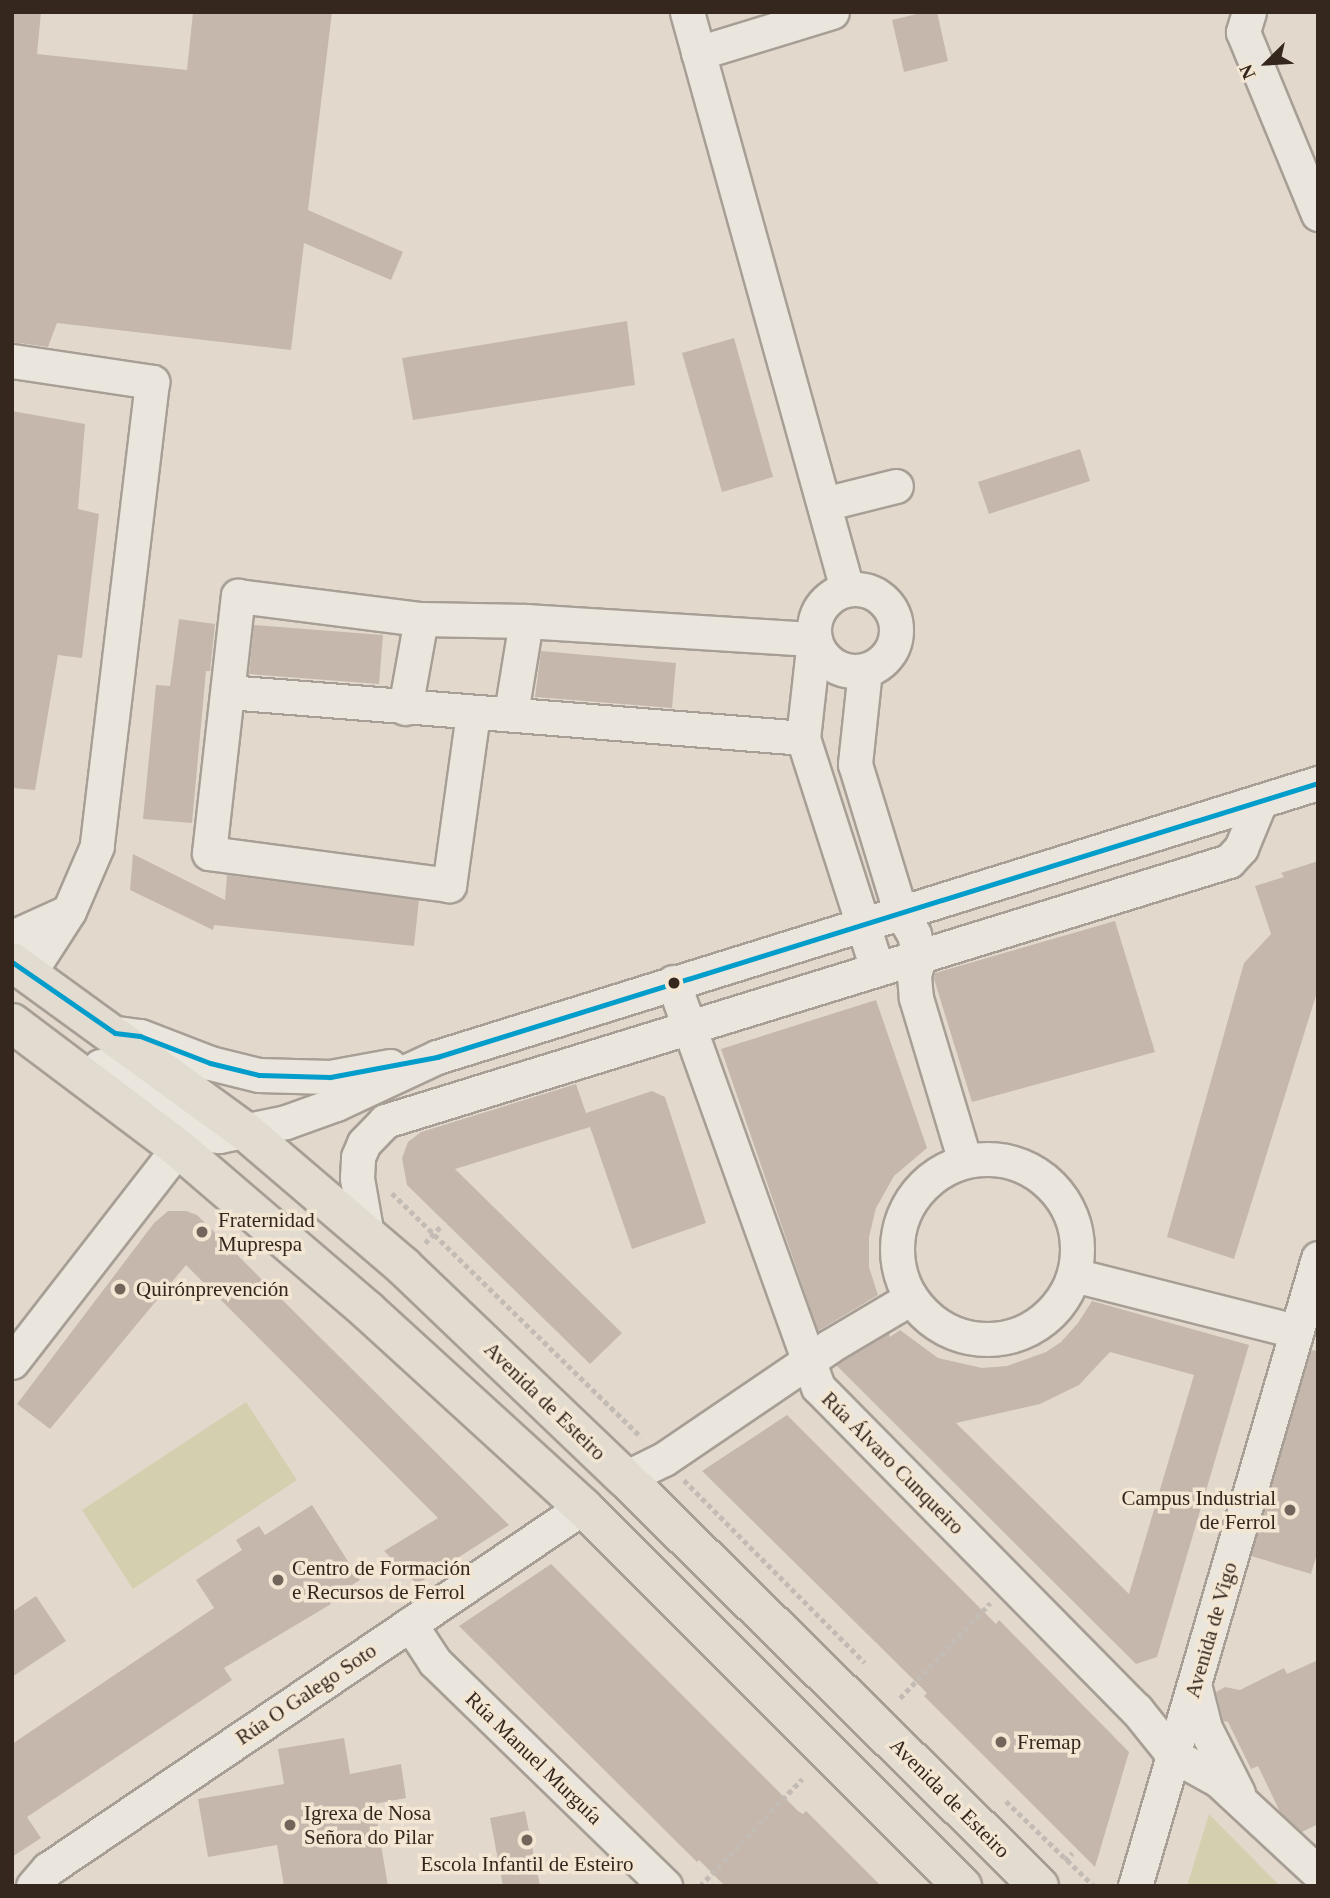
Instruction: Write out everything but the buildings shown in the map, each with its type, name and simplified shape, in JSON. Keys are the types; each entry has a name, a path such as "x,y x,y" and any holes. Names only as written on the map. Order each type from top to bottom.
{"main road":[{"name":"Avenida de Esteiro","path":"21,967 245,1131 367,1235 625,1478 1039,1886"},
{"path":"25,1032 178,1149 367,1310 583,1507 962,1886"}],"street":[{"path":"687,12 846,589"},
{"path":"698,53 832,12"},
{"path":"1249,12 1243,32 1318,214"},
{"path":"12,361 152,382 97,846 69,911 21,967"},
{"path":"824,505 896,486"},
{"path":"814,639 826,660 838,667 865,670 877,664 892,646 895,619 888,604 870,592 846,589 822,603 814,620 803,738 877,970"},
{"path":"473,713 449,885 209,853 238,596 421,619 526,621 814,639"},
{"path":"405,709 421,619"},
{"path":"511,713 526,621"},
{"path":"865,670 855,764 900,911 914,934 919,957 914,976 916,998 965,1161"},
{"path":"228,692 405,709 511,713 803,738"},
{"path":"115,1034 140,1036 210,1063 259,1075 330,1077 451,1052 900,911 1314,787"},
{"path":"367,1235 357,1178 358,1157 374,1129 385,1121 1229,861 1241,848 1260,802"},
{"path":"12,937 69,911"},
{"name":"Rúa Álvaro Cunqueiro","path":"673,982 818,1387 1136,1709 1173,1755"},
{"path":"25,1032 63,1046 94,1062 202,1135 245,1131 286,1122 336,1104 451,1052"},
{"path":"451,1052 480,1091"},
{"path":"12,1362 178,1149"},
{"path":"993,1159 1019,1164 1043,1178 1061,1198 1073,1222 1078,1249 1074,1275 1061,1302 1040,1323 1014,1336 985,1340 956,1334 939,1325 911,1298 900,1272 897,1243 903,1216 918,1191 939,1172 965,1161 993,1159"},
{"name":"Avenida de Vigo","path":"1134,1884 1195,1687 1318,1258"},
{"path":"1074,1275 1296,1331"},
{"path":"625,1478 664,1459 808,1362 911,1298"},
{"name":"Rúa O Galego Soto","path":"33,1886 48,1869 583,1507"},
{"name":"Rúa Manuel Murguía","path":"410,1624 436,1662 665,1886"},
{"path":"1195,1687 1205,1728 1241,1798"},
{"path":"1173,1755 1218,1780 1241,1798 1318,1873"}],"path":[{"path":"390,1191 649,1445"},
{"path":"684,1479 870,1668"},
{"path":"900,1698 1010,1582"},
{"path":"890,1688 909,1707"},
{"path":"700,1886 802,1779"},
{"path":"998,1793 1094,1886"}],"shaded area":[{"path":"246,1402 297,1480 133,1589 82,1510"},
{"path":"1209,1814 1280,1886 1187,1886"}],"transit line":[{"path":"12,962 115,1033 140,1036 210,1063 259,1075 330,1077 437,1057 1318,783"}],"place":[{"name":"Fraternidad Muprespa","path":"202,1232"},
{"name":"Quirónprevención","path":"120,1289"},
{"name":"Campus Industrial de Ferrol","path":"1290,1510"},
{"name":"Centro de Formación e Recursos de Ferrol","path":"278,1580"},
{"name":"Fremap","path":"1001,1742"},
{"name":"Igrexa de Nosa Señora do Pilar","path":"290,1825"},
{"name":"Escola Infantil de Esteiro","path":"527,1840"}]}
